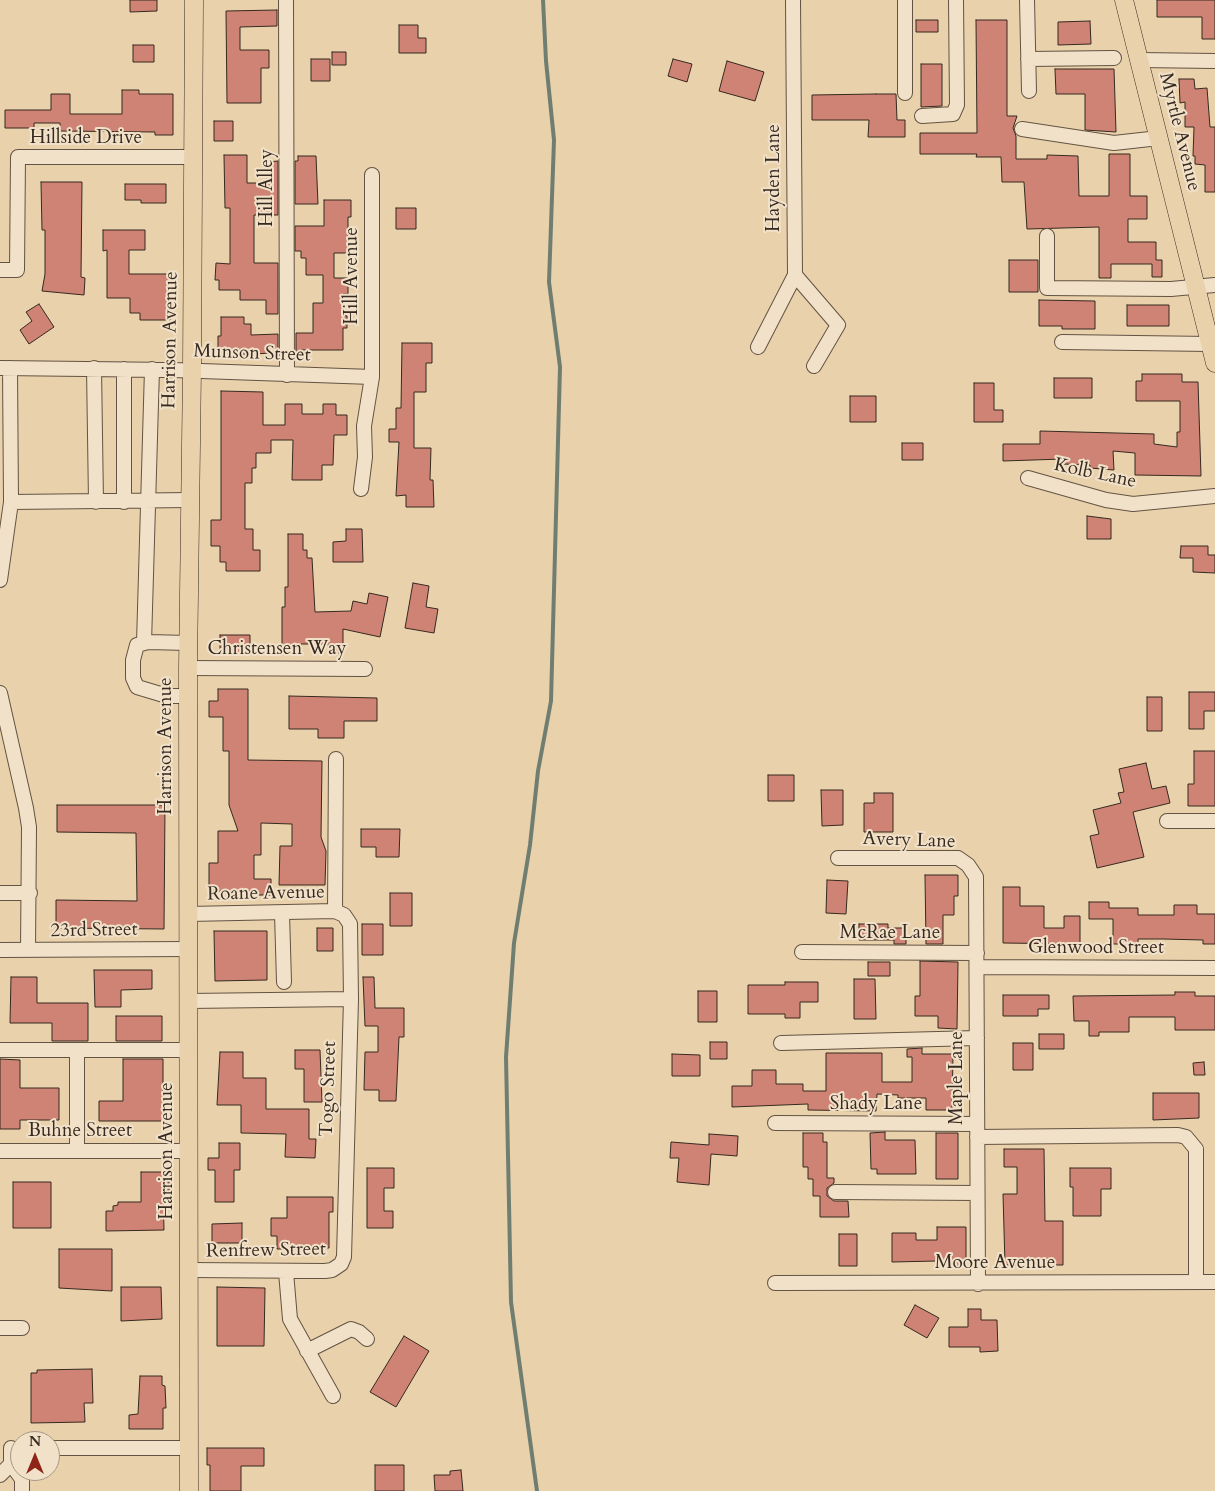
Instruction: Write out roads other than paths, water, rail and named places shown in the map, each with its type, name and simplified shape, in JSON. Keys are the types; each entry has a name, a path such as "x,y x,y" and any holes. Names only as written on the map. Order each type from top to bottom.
{"main road":[{"name":"Harrison Avenue","path":"189,1491 188,643 194,0"},
{"name":"Myrtle Avenue","path":"1124,0 1215,362"}],"street":[{"name":"Hill Alley","path":"286,0 287,375"},
{"name":"Hayden Lane","path":"758,347 795,275 793,0"},
{"path":"904,0 905,93"},
{"path":"922,116 953,114 957,105 956,0"},
{"path":"1028,0 1029,90"},
{"path":"1028,59 1114,58"},
{"path":"1139,60 1215,61"},
{"path":"1022,129 1114,143 1159,138"},
{"name":"Hillside Drive","path":"0,270 17,270 18,158 194,157"},
{"name":"Hill Avenue","path":"361,488 365,457 364,426 372,377 372,175"},
{"path":"1047,236 1047,288 1171,289 1196,285 1215,285"},
{"path":"795,275 838,325 814,366"},
{"path":"1062,342 1210,344"},
{"name":"Munson Street","path":"5,368 152,369 372,377"},
{"path":"0,580 11,502 5,368"},
{"path":"94,368 96,502"},
{"path":"124,369 124,502"},
{"path":"144,643 152,369"},
{"name":"Kolb Lane","path":"1028,478 1106,500 1133,504 1215,496"},
{"path":"11,502 149,502 190,500"},
{"path":"188,643 144,643 137,645 133,652 133,678 137,687 167,696 188,696"},
{"name":"Christensen Way","path":"188,668 365,669"},
{"path":"0,693 26,808 30,893 28,950"},
{"name":"Togo Street","path":"336,758 340,913 350,924 351,998 344,1257 340,1264"},
{"path":"1167,821 1215,821"},
{"name":"Avery Lane","path":"838,858 958,858 968,865 974,873"},
{"name":"Maple Lane","path":"974,873 977,889 978,1284"},
{"path":"0,893 30,893"},
{"path":"282,913 284,982"},
{"name":"Roane Avenue","path":"188,914 340,913"},
{"name":"23rd Street","path":"0,950 188,949"},
{"name":"McRae Lane","path":"802,952 977,960"},
{"name":"Glenwood Street","path":"977,960 1215,968"},
{"path":"188,1001 351,998"},
{"path":"781,1043 977,1038"},
{"path":"0,1050 189,1050"},
{"path":"77,1050 77,1151"},
{"name":"Shady Lane","path":"775,1123 1178,1135 1186,1137 1196,1149 1196,1282"},
{"name":"Buhne Street","path":"0,1151 189,1151"},
{"path":"835,1192 977,1193"},
{"name":"Renfrew Street","path":"190,1270 286,1272 332,1270 340,1264"},
{"path":"286,1272 290,1319 333,1396"},
{"name":"Moore Avenue","path":"775,1283 1215,1282"},
{"path":"0,1328 22,1328"},
{"path":"307,1351 352,1329 367,1339"},
{"path":"60,1448 189,1448"},
{"path":"0,1475 10,1465"}],"waterway":[{"path":"537,1491 511,1302 506,1057 514,943 530,845 538,771 551,701 560,367 549,282 554,140 546,61 543,0"}]}
